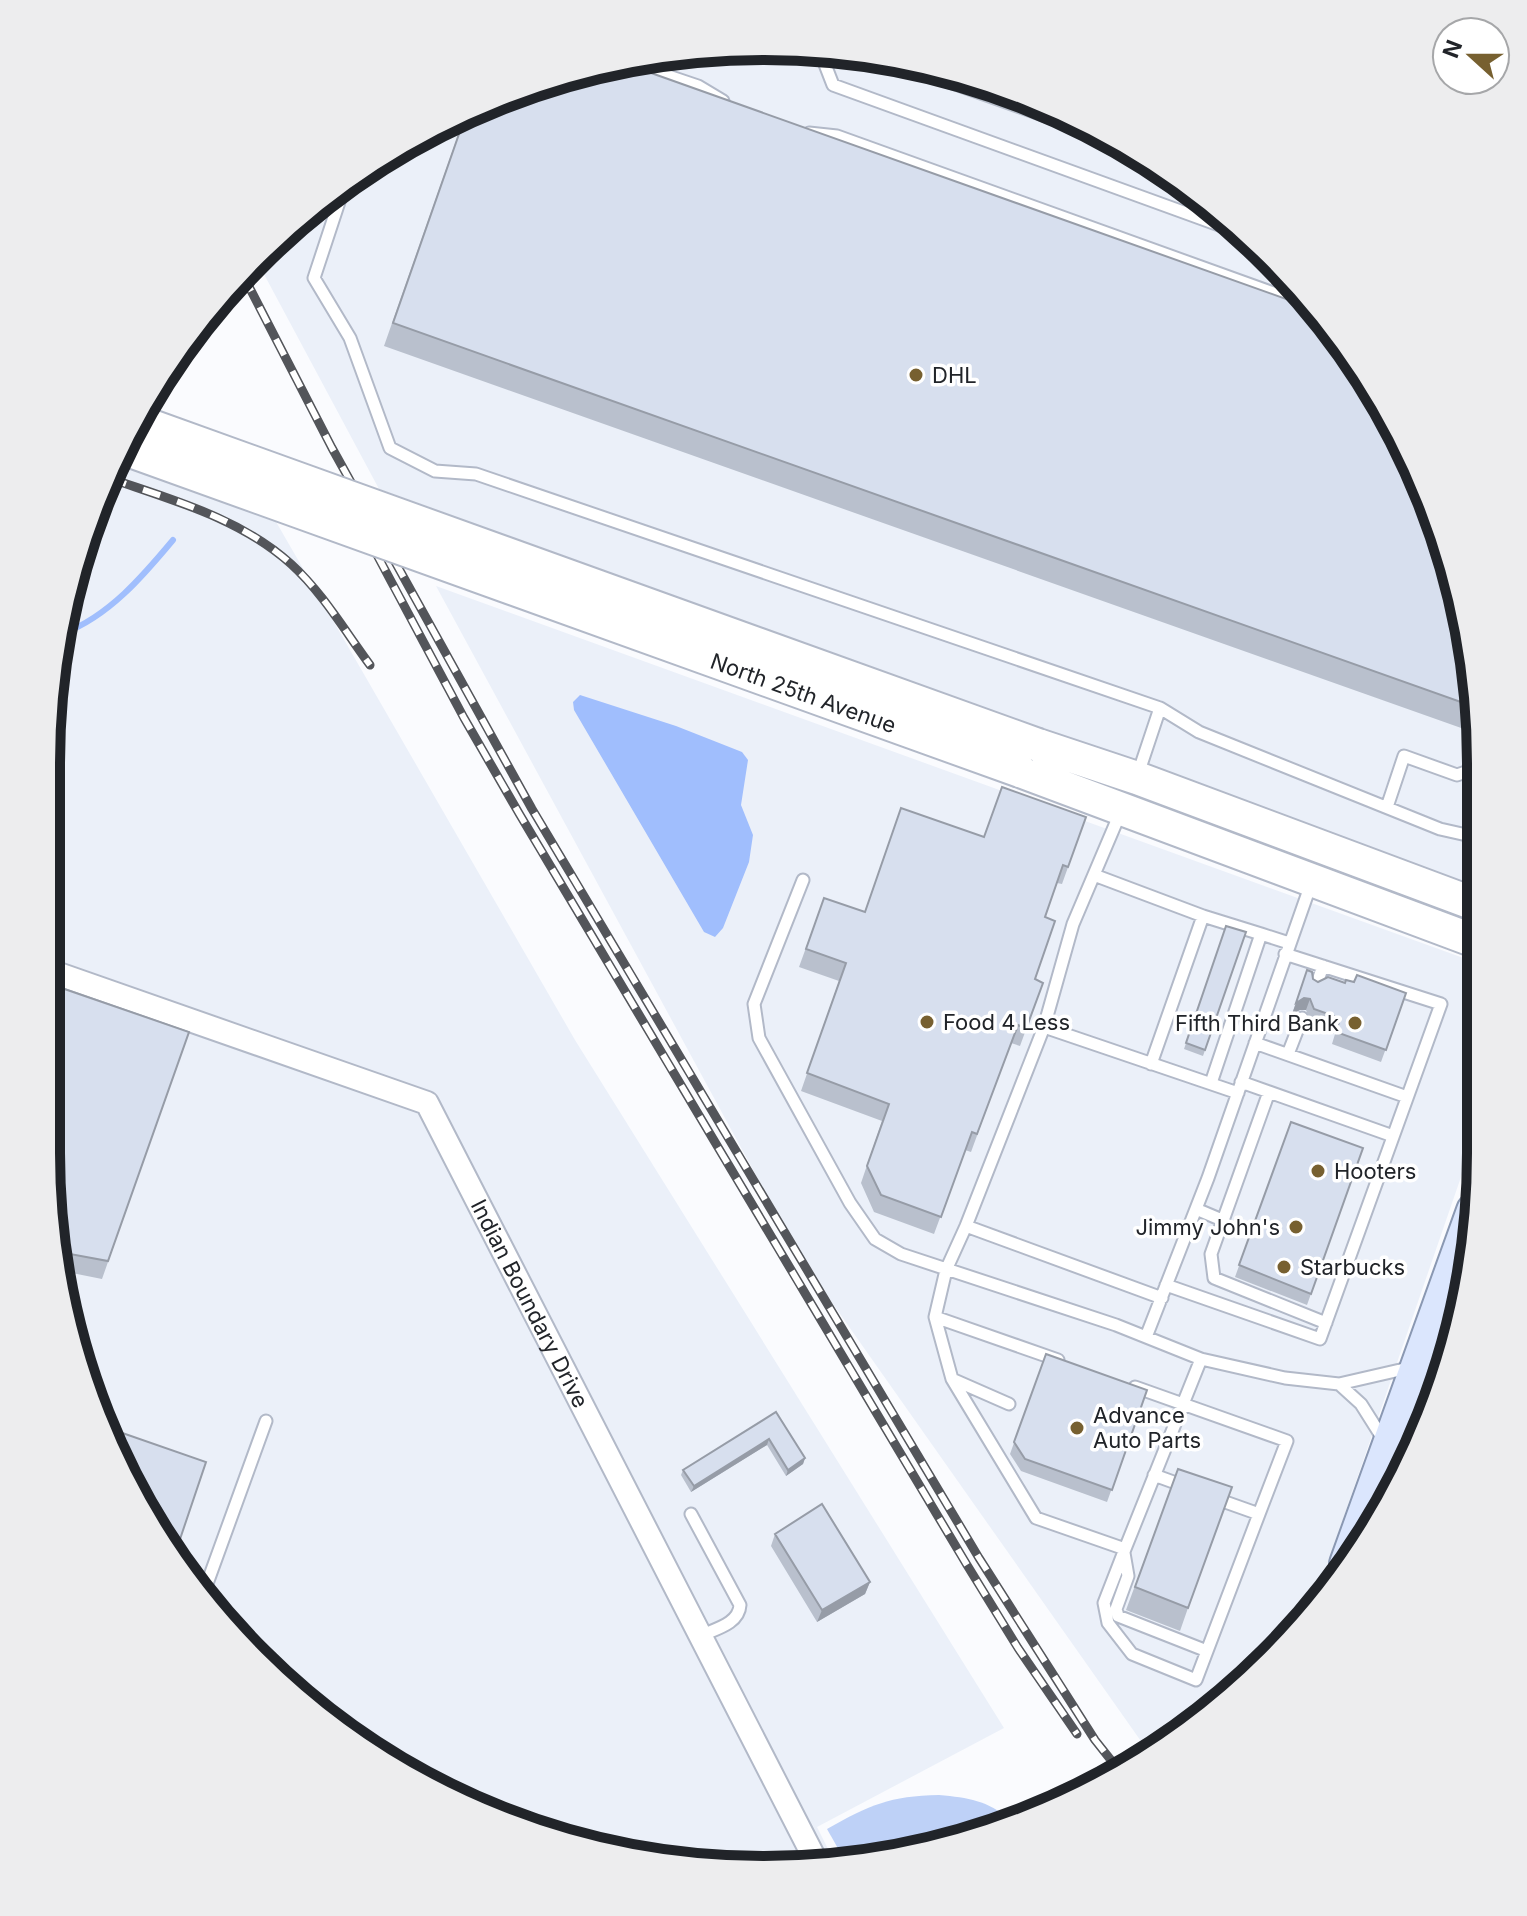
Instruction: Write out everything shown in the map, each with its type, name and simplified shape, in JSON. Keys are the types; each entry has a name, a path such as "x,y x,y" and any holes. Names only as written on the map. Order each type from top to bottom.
{"main road":[{"name":"North 25th Avenue","path":"147,424 1098,766 1130,793 1312,881 1467,938"},
{"name":"North 25th Avenue","path":"133,452 1077,792 1130,793 1467,902"},
{"path":"1365,1517 1389,1449 1420,1404 1419,1366 1457,1265"}],"street":[{"name":"Indian Boundary Drive","path":"60,975 427,1103 812,1854"}],"lane":[{"path":"825,63 833,85 1213,223"},
{"path":"650,70 698,86 735,108"},
{"path":"799,132 837,136 1292,300"},
{"path":"339,202 314,278 350,338 390,448 435,471 476,474 1160,708 1199,732 1440,829 1467,835"},
{"path":"1124,1551 1036,1518 952,1379 935,1317 946,1270 1044,1027 1073,924 1130,793 1160,708"},
{"path":"1387,807 1404,756 1457,775 1467,772"},
{"path":"1094,875 1261,934 1323,966 1441,1004 1320,1339 1166,1285"},
{"path":"803,880 754,1004 759,1038 850,1203 875,1239 901,1254 1146,1337 1201,1359 1285,1378 1339,1384 1419,1366"},
{"path":"1146,1337 1196,1209 1312,881"},
{"path":"1151,1064 1203,916"},
{"path":"1211,1083 1261,934"},
{"path":"1316,986 1323,966"},
{"path":"1288,1054 1302,1018"},
{"path":"1044,1027 1211,1083 1269,1092 1393,1136"},
{"path":"1255,1043 1407,1097"},
{"path":"1269,1092 1211,1254 1214,1278 1326,1323"},
{"path":"1196,1209 1222,1220"},
{"path":"966,1226 1162,1298"},
{"path":"935,1317 1066,1363"},
{"path":"1125,1383 1183,1403 1287,1441 1196,1680 1132,1654 1108,1623 1104,1603 1154,1475 1183,1403 1201,1359"},
{"path":"952,1379 1009,1404"},
{"path":"1339,1384 1361,1404 1389,1449"},
{"path":"207,1583 266,1421"},
{"path":"1154,1475 1193,1489"},
{"path":"1206,1494 1259,1514"},
{"path":"691,1514 740,1605 734,1620 700,1636"},
{"path":"1124,1551 1128,1576 1116,1609 1118,1616 1207,1651"}],"shaded area":[{"path":"764,60 855,66 946,84 990,97 1075,133 1115,154 1192,205 1261,266 1292,300 1322,335 1373,412 1394,452 1430,537 1453,626 1465,717 1467,886 379,489 262,270 335,205 373,179 452,133 537,97 581,84 672,66"},
{"path":"127,466 275,520 575,1040 1004,1728 817,1827 830,1852 764,1856 672,1850 581,1832 537,1819 452,1783 412,1762 335,1711 266,1650 205,1581 154,1504 133,1464 97,1379 84,1335 66,1244 60,1152 60,764 66,672 84,581 97,537"},
{"path":"436,586 1467,959 1467,1161 1321,1582 1261,1650 1227,1681 1192,1711 1143,1744 802,1260"},
{"path":"580,695 676,726 742,752 748,760 741,805 753,835 749,862 723,928 715,937 704,932 574,710 573,702"},
{"path":"907,1797 960,1797 977,1801 1002,1814 946,1832 840,1851 827,1829 880,1803"}],"building":[{"name":"DHL","path":"645,71 1293,302 1322,335 1373,412 1413,494 1443,581 1461,672 1464,703 393,323 461,129 537,97"},
{"name":"Food 4 Less","path":"1002,787 1086,817 1068,867 1063,865 1045,917 1055,921 1035,979 1043,983 1026,1029 1018,1025 977,1134 972,1132 941,1217 881,1195 867,1166 889,1104 807,1073 846,963 806,949 824,898 865,912 901,808 984,837"},
{"path":"1226,926 1246,932 1205,1050 1186,1043"},
{"name":"Fifth Third Bank","path":"1307,970 1318,982 1328,977 1345,983 1346,980 1354,982 1357,975 1406,993 1386,1050 1336,1032 1339,1022 1332,1020 1334,1016 1314,1009 1310,999 1304,998 1296,1003"},
{"path":"60,987 189,1032 108,1261 68,1254 60,1152"},
{"path":"1291,1122 1363,1148 1311,1294 1239,1265"},
{"name":"Advance Auto Parts","path":"1046,1354 1147,1390 1112,1490 1025,1459 1014,1442"},
{"path":"776,1412 805,1458 788,1470 769,1439 694,1486 683,1470"},
{"path":"118,1432 206,1462 179,1543 154,1504"},
{"path":"1178,1469 1232,1487 1188,1608 1135,1587"},
{"path":"822,1504 870,1582 822,1610 775,1534"}],"waterway":[{"path":"74,629 110,606 173,540"}],"railway":[{"path":"248,285 332,448 532,809 979,1558 1095,1740 1113,1763"},
{"path":"120,482 228,522 271,548 313,587 370,665"},
{"path":"360,523 464,718 520,815 967,1565 1018,1648 1077,1734"}],"place":[{"name":"DHL","path":"916,375"},
{"name":"Food 4 Less","path":"927,1022"},
{"name":"Fifth Third Bank","path":"1355,1023"},
{"name":"Hooters","path":"1318,1171"},
{"name":"Jimmy John's","path":"1296,1227"},
{"name":"Starbucks","path":"1284,1267"},
{"name":"Advance Auto Parts","path":"1077,1428"}]}
